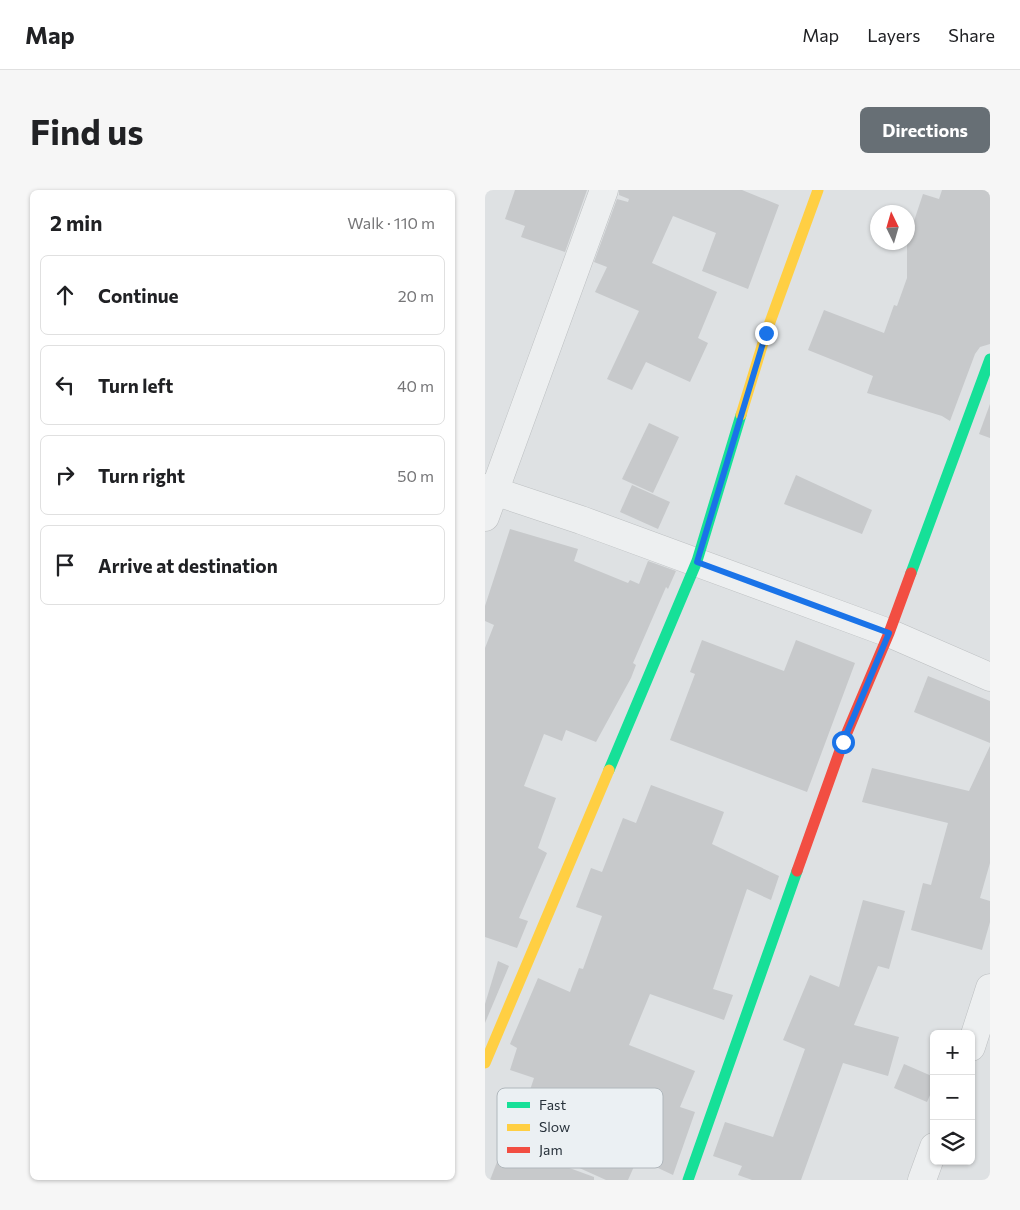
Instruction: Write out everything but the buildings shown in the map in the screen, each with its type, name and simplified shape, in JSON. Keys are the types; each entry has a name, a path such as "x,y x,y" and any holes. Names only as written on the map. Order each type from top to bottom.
{"street":[{"path":"485,517 490,490 604,190"},
{"path":"485,1063 697,562 766,333 818,190"},
{"path":"688,1180 843,742 889,633 990,359"},
{"path":"490,490 697,562 889,633 990,677"},
{"path":"975,1035 990,988"},
{"path":"922,1180 930,1159"}],"traffic: fast":[{"path":"911,573 990,359"},
{"path":"609,770 697,561 741,415"},
{"path":"688,1180 797,871"}],"traffic: slow":[{"path":"741,415 766,333 818,190"},
{"path":"485,1063 609,770"}],"traffic: jam":[{"path":"797,871 843,742 889,633 911,573"}],"route":[{"path":"766,333 697,562 889,633 843,742"}]}
